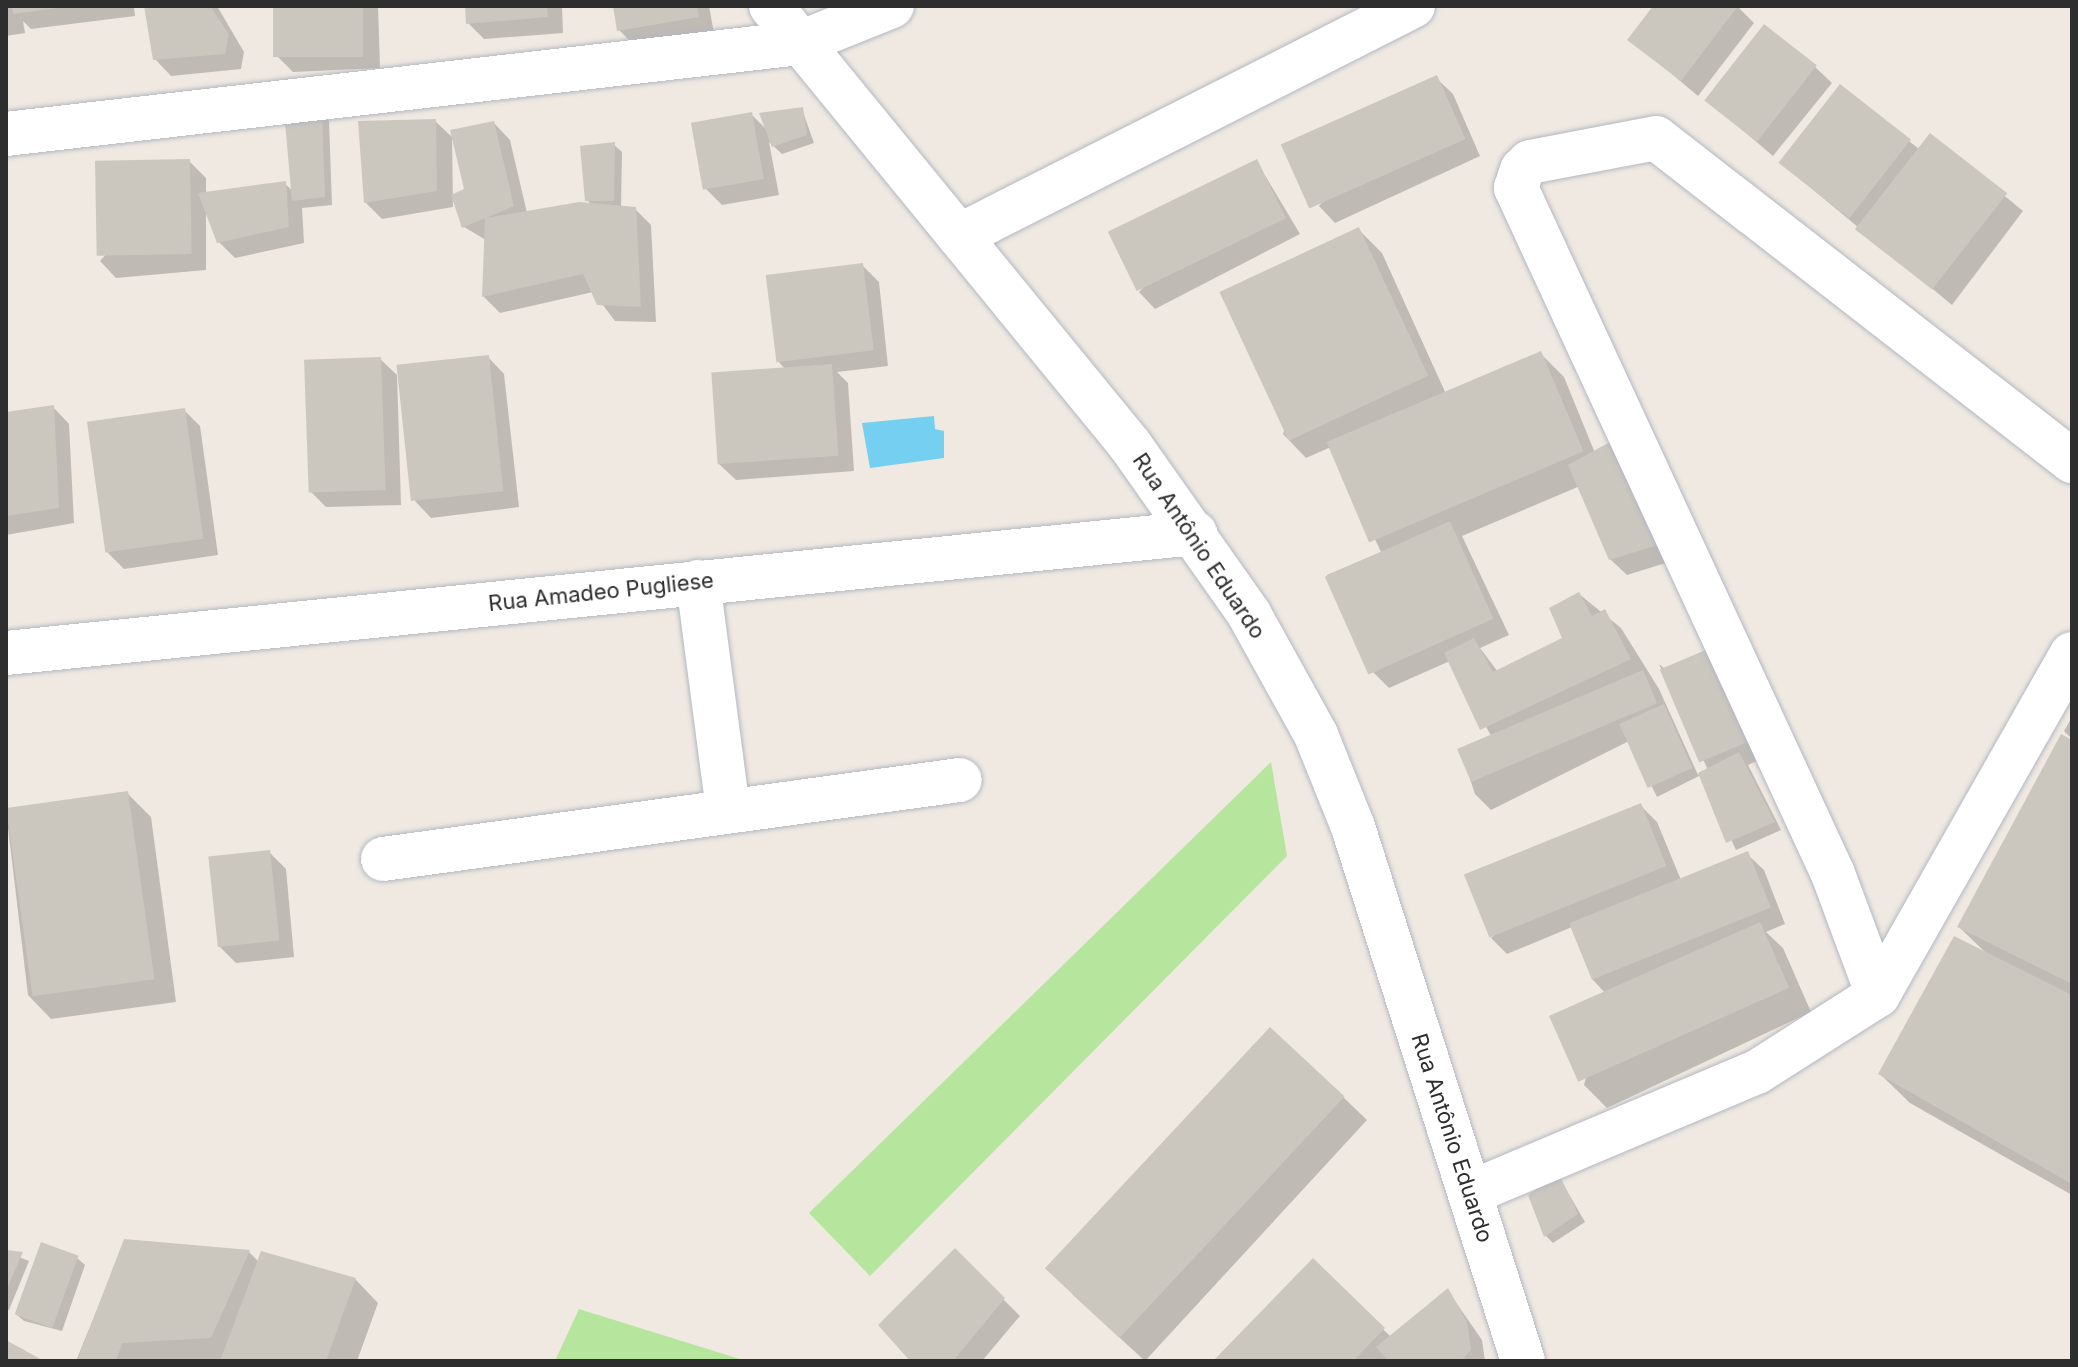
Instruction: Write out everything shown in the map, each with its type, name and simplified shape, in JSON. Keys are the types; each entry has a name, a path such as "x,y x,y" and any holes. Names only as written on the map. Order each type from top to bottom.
{"street":[{"name":"Rua Antônio Eduardo","path":"771,6 1195,533 1316,735 1353,827 1523,1361"},
{"path":"6,134 800,43 892,6"},
{"path":"959,236 1413,6"},
{"path":"1878,995 1833,874 1516,188 1522,170 1530,162 1656,138 2072,461"},
{"name":"Rua Amadeo Pugliese","path":"6,653 1195,533"},
{"path":"698,582 728,811"},
{"path":"1470,1193 1757,1072 1878,995 2072,654"},
{"path":"383,859 960,780"}],"green space":[{"path":"1271,762 1287,856 870,1276 809,1213"},
{"path":"579,1309 746,1361 555,1361"}],"water":[{"path":"934,416 935,429 944,431 944,458 870,468 862,423"}],"building":[{"path":"12,6 57,6 57,8 13,14"},
{"path":"144,6 210,6 229,34 225,54 153,60"},
{"path":"273,6 363,6 363,57 273,57"},
{"path":"465,6 547,6 548,17 466,24"},
{"path":"613,6 697,6 699,17 617,31"},
{"path":"1653,6 1738,6 1681,81 1627,40"},
{"path":"1764,24 1817,65 1757,142 1704,100"},
{"path":"1437,75 1465,139 1309,209 1281,145"},
{"path":"1840,84 1911,139 1849,218 1778,163"},
{"path":"803,107 807,135 772,147 759,113"},
{"path":"284,111 322,112 325,197 292,201"},
{"path":"752,112 764,179 703,190 691,123"},
{"path":"436,119 437,191 364,203 358,121"},
{"path":"494,121 514,206 486,218 579,202 636,207 641,307 597,305 583,274 482,297 485,218 462,228 451,195 464,189 450,130"},
{"path":"1930,133 2007,193 1932,289 1855,229"},
{"path":"615,142 614,201 585,201 580,146"},
{"path":"190,159 192,254 97,256 95,161"},
{"path":"1257,159 1286,218 1137,291 1108,232"},
{"path":"286,181 289,227 217,243 198,193"},
{"path":"1359,227 1428,376 1289,441 1219,292"},
{"path":"863,263 874,350 776,362 766,275"},
{"path":"1541,351 1584,451 1369,542 1327,442"},
{"path":"489,355 503,491 411,501 397,365"},
{"path":"381,357 386,490 309,493 304,360"},
{"path":"832,364 838,456 718,464 711,372"},
{"path":"54,405 59,508 6,516 6,412"},
{"path":"185,408 203,539 105,552 87,422"},
{"path":"1610,442 1658,545 1609,560 1568,465"},
{"path":"1450,521 1494,619 1368,674 1325,577"},
{"path":"1579,592 1592,616 1605,609 1631,659 1480,730 1444,653 1474,638 1493,672 1562,638 1549,608"},
{"path":"1715,646 1754,739 1699,762 1660,669"},
{"path":"1643,670 1657,703 1471,782 1457,749"},
{"path":"1664,704 1692,768 1648,788 1619,724"},
{"path":"2061,734 2072,740 2072,984 1957,927"},
{"path":"1739,752 1775,822 1726,843 1698,773"},
{"path":"128,791 154,979 33,996 6,808"},
{"path":"1641,803 1666,866 1489,938 1464,875"},
{"path":"270,850 280,941 218,947 208,856"},
{"path":"1748,851 1771,908 1592,980 1569,923"},
{"path":"1760,922 1789,988 1578,1082 1549,1016"},
{"path":"1954,936 2072,995 2072,1184 1878,1074"},
{"path":"1270,1027 1345,1097 1120,1338 1045,1268"},
{"path":"1559,1174 1578,1214 1544,1237 1528,1195"},
{"path":"124,1239 250,1250 211,1338 122,1343 116,1361 77,1361"},
{"path":"41,1242 79,1256 52,1328 15,1314"},
{"path":"955,1248 1005,1298 953,1361 910,1361 878,1325"},
{"path":"6,1250 23,1252 6,1291"},
{"path":"261,1251 356,1278 326,1361 220,1361"},
{"path":"1313,1258 1385,1328 1353,1361 1213,1361"},
{"path":"1448,1288 1467,1322 1471,1350 1461,1361 1388,1361 1376,1347"},
{"path":"6,1340 44,1361 6,1361"}]}
